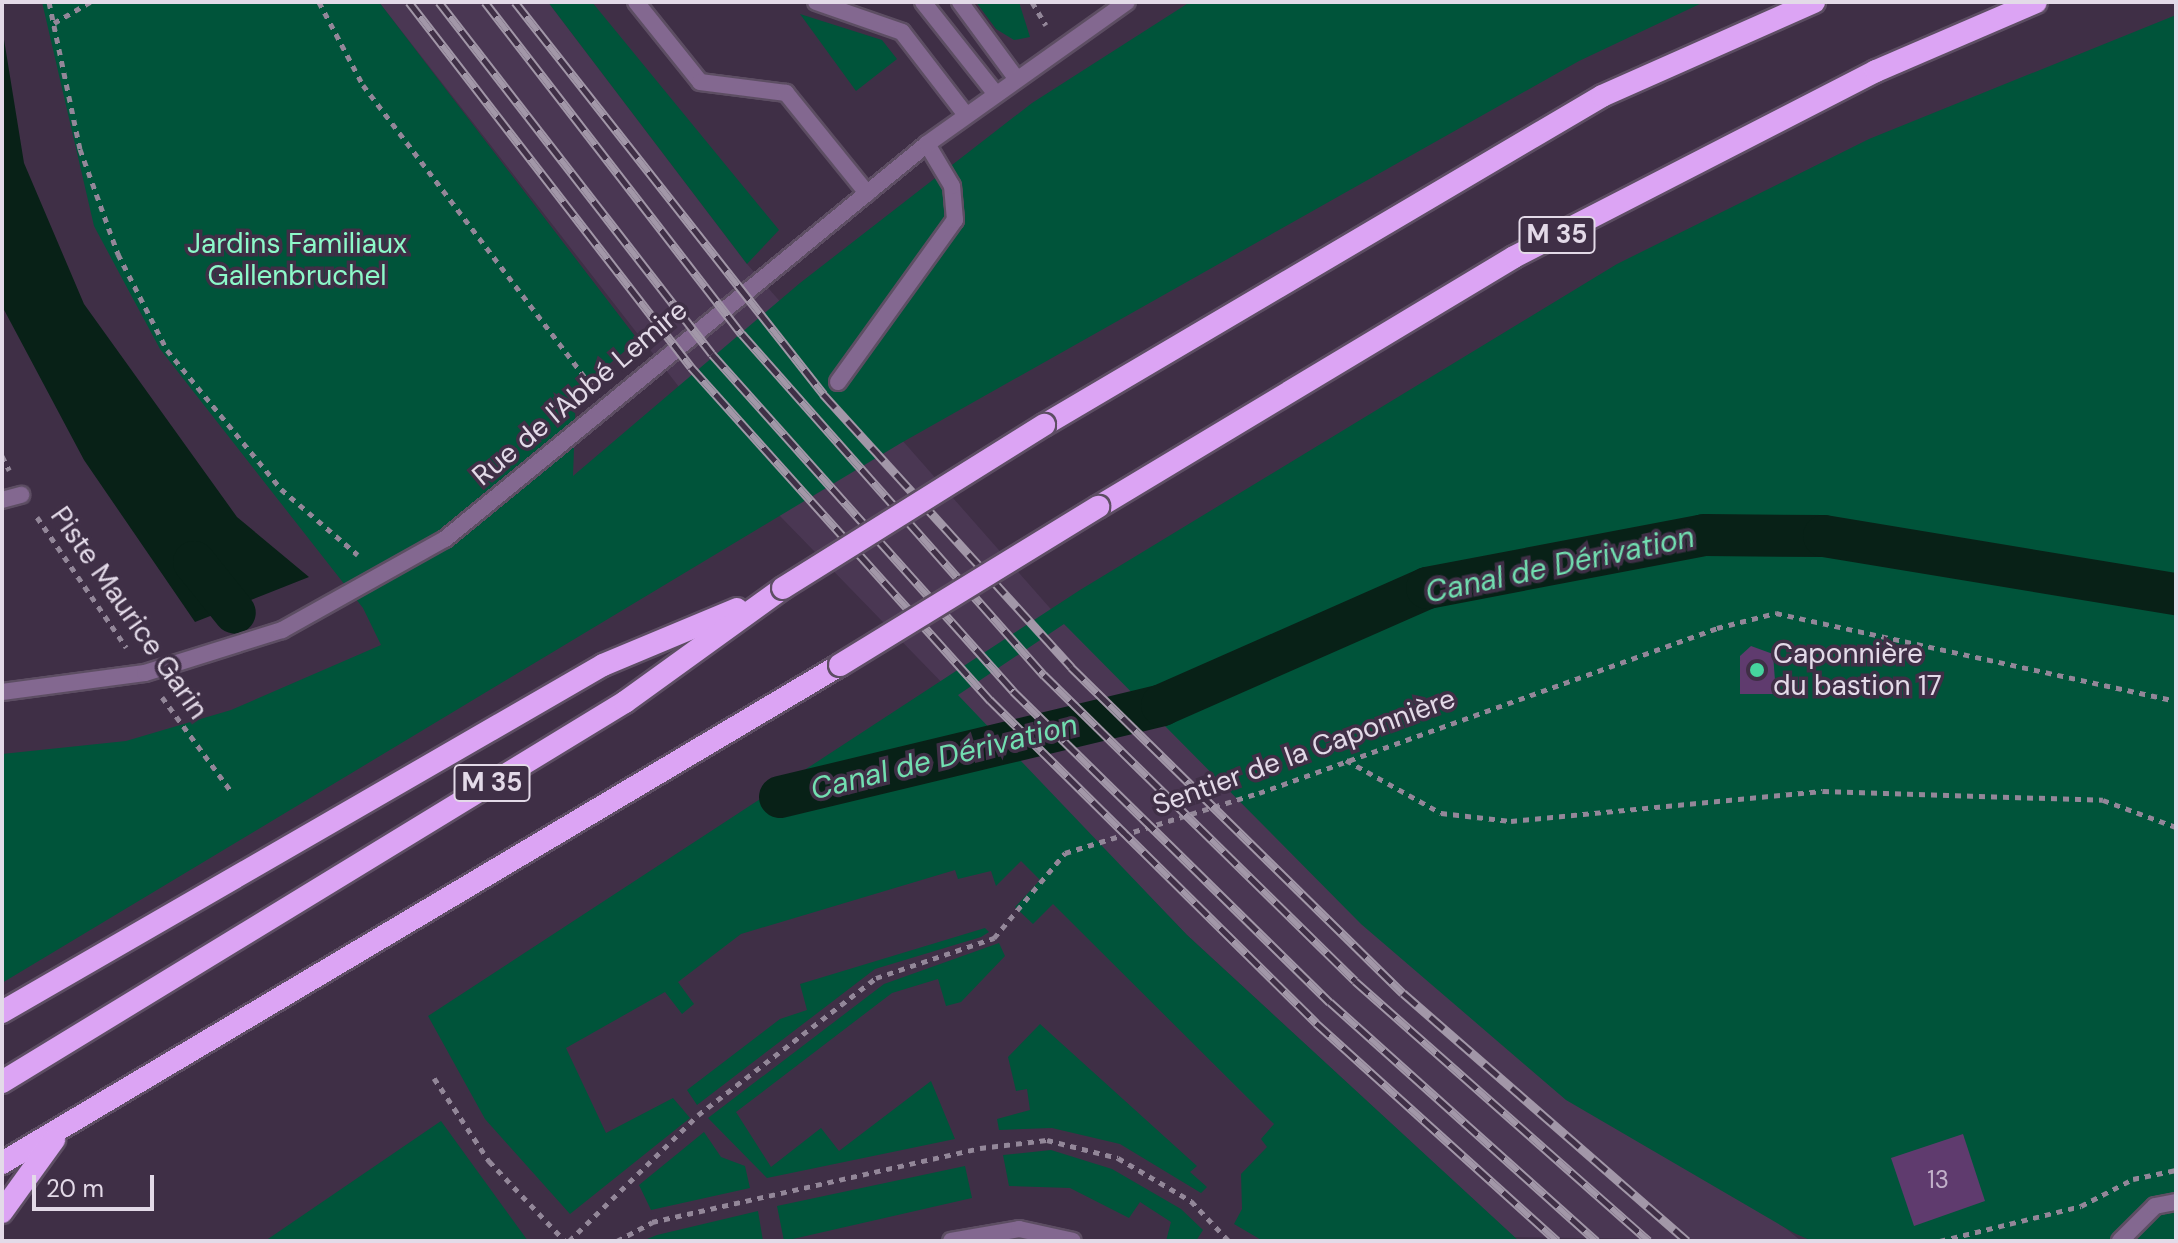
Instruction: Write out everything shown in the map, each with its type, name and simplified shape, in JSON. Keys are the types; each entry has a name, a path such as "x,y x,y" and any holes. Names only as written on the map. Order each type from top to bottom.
{"highway":[{"name":"M 35","path":"2,1082 625,702 777,592 1044,425 1602,96 1814,2"},
{"name":"M 35","path":"2,1163 57,1136 1514,257 1876,71 2036,2"},
{"path":"2,1012 603,665 777,592"},
{"path":"2,1212 57,1136"}],"street":[{"path":"636,2 700,82 786,93 867,193"},
{"path":"816,2 902,32 966,115"},
{"path":"923,2 995,93"},
{"path":"960,2 1016,78"},
{"name":"Rue de l'Abbé Lemire","path":"2,692 145,673 282,630 383,577 445,539 927,144 1127,2"},
{"path":"838,382 955,220 952,186 927,144"},
{"path":"2,500 21,495"},
{"path":"2120,1241 2155,1206 2176,1202"},
{"path":"951,1241 1019,1229 1073,1241"}],"path":[{"path":"49,2 80,149 118,254 167,350 281,489 383,577"},
{"path":"54,23 90,2"},
{"path":"319,2 363,85 564,355 608,403"},
{"name":"Piste Maurice Garin","path":"2,456 21,495 230,790"},
{"name":"Sentier de la Caponnière","path":"567,1241 698,1115 876,978 994,938 1065,853 1776,613 2176,701"},
{"path":"1345,760 1441,813 1511,821 1823,791 2103,800 2176,827"},
{"path":"434,1078 489,1161 567,1241"},
{"path":"617,1241 652,1222 980,1148 1047,1140 1118,1158 1191,1201 1229,1241"},
{"path":"1940,1241 2081,1206 2133,1179 2176,1170"}],"shaded area":[{"path":"379,2 548,2 747,264 1064,624 1801,1241 1514,1237 1187,935 778,514"},
{"path":"2,27 24,163 84,304 237,517 309,577 195,622 84,460 2,306"}],"green space":[{"name":"Jardins Familiaux Gallenbruchel","path":"42,2 379,2 638,340 576,392 573,476 800,283 1032,103 1190,2 1704,2 1579,61 901,443 2,983 2,754 126,741 231,710 381,645 363,608 160,349 94,226"},
{"path":"548,2 592,2 779,230 747,264"},
{"path":"976,2 1019,2 1030,37 1014,40 996,29"},
{"path":"800,14 882,40 897,59 856,91"},
{"path":"2176,15 2176,1241 1812,1241 1794,1233 1566,1100 1361,924 1064,624 958,695 1187,935 1519,1241 1263,1241 1234,1224 1242,1209 1241,1174 1267,1147 1261,1139 1274,1124 1053,904 1033,924 1015,907 1040,880 1021,861 996,886 991,871 958,879 955,870 741,934 678,982 694,1004 682,1014 665,992 566,1048 606,1133 673,1098 690,1118 570,1214 485,1119 428,1016 1080,590 1617,264 1869,139"},
{"path":"985,928 989,932 981,937 875,969 697,1105 687,1090 780,1019 807,1010 800,984"},
{"path":"999,943 1005,956 961,1002 946,1006 938,979 892,993 736,1112 771,1167 821,1128 839,1151 931,1081 955,1139 767,1178 708,1118 884,984"},
{"path":"1040,1024 1197,1166 1190,1172 1207,1187 1201,1193 1120,1144 1052,1128 999,1130 997,1119 1030,1110 1027,1089 1016,1091 1008,1057"},
{"path":"441,1121 528,1241 265,1241"},
{"path":"704,1132 721,1157 745,1166 750,1188 651,1210 639,1185"},
{"path":"1051,1150 1112,1169 1181,1209 1203,1230 1196,1241 1166,1241 1171,1222 1140,1202 1129,1218 1070,1188 1009,1186 1003,1155"},
{"path":"965,1166 972,1198 784,1241 777,1206"},
{"path":"758,1211 763,1241 642,1241 657,1235"}],"building":[{"name":"Caponnière du bastion 17","path":"1751,646 1773,654 1776,694 1740,694 1740,656"},
{"path":"1963,1134 1985,1201 1914,1226 1891,1158"}],"waterway":[{"name":"Canal de Dérivation","path":"780,797 1162,705 1427,588 1704,535 1824,536 2176,594"},
{"name":"Canal de Dérivation","path":"194,562 235,613"}],"railway":[{"path":"409,2 691,367 990,700 1316,1023 1557,1241"},
{"path":"439,2 712,354 1013,691 1330,1002 1596,1241"},
{"path":"485,2 742,334 1044,675 1355,981 1649,1241"},
{"path":"515,2 823,394 1071,667 1403,993 1687,1241"}],"place":[{"name":"Caponnière du bastion 17","path":"1757,670"}]}
